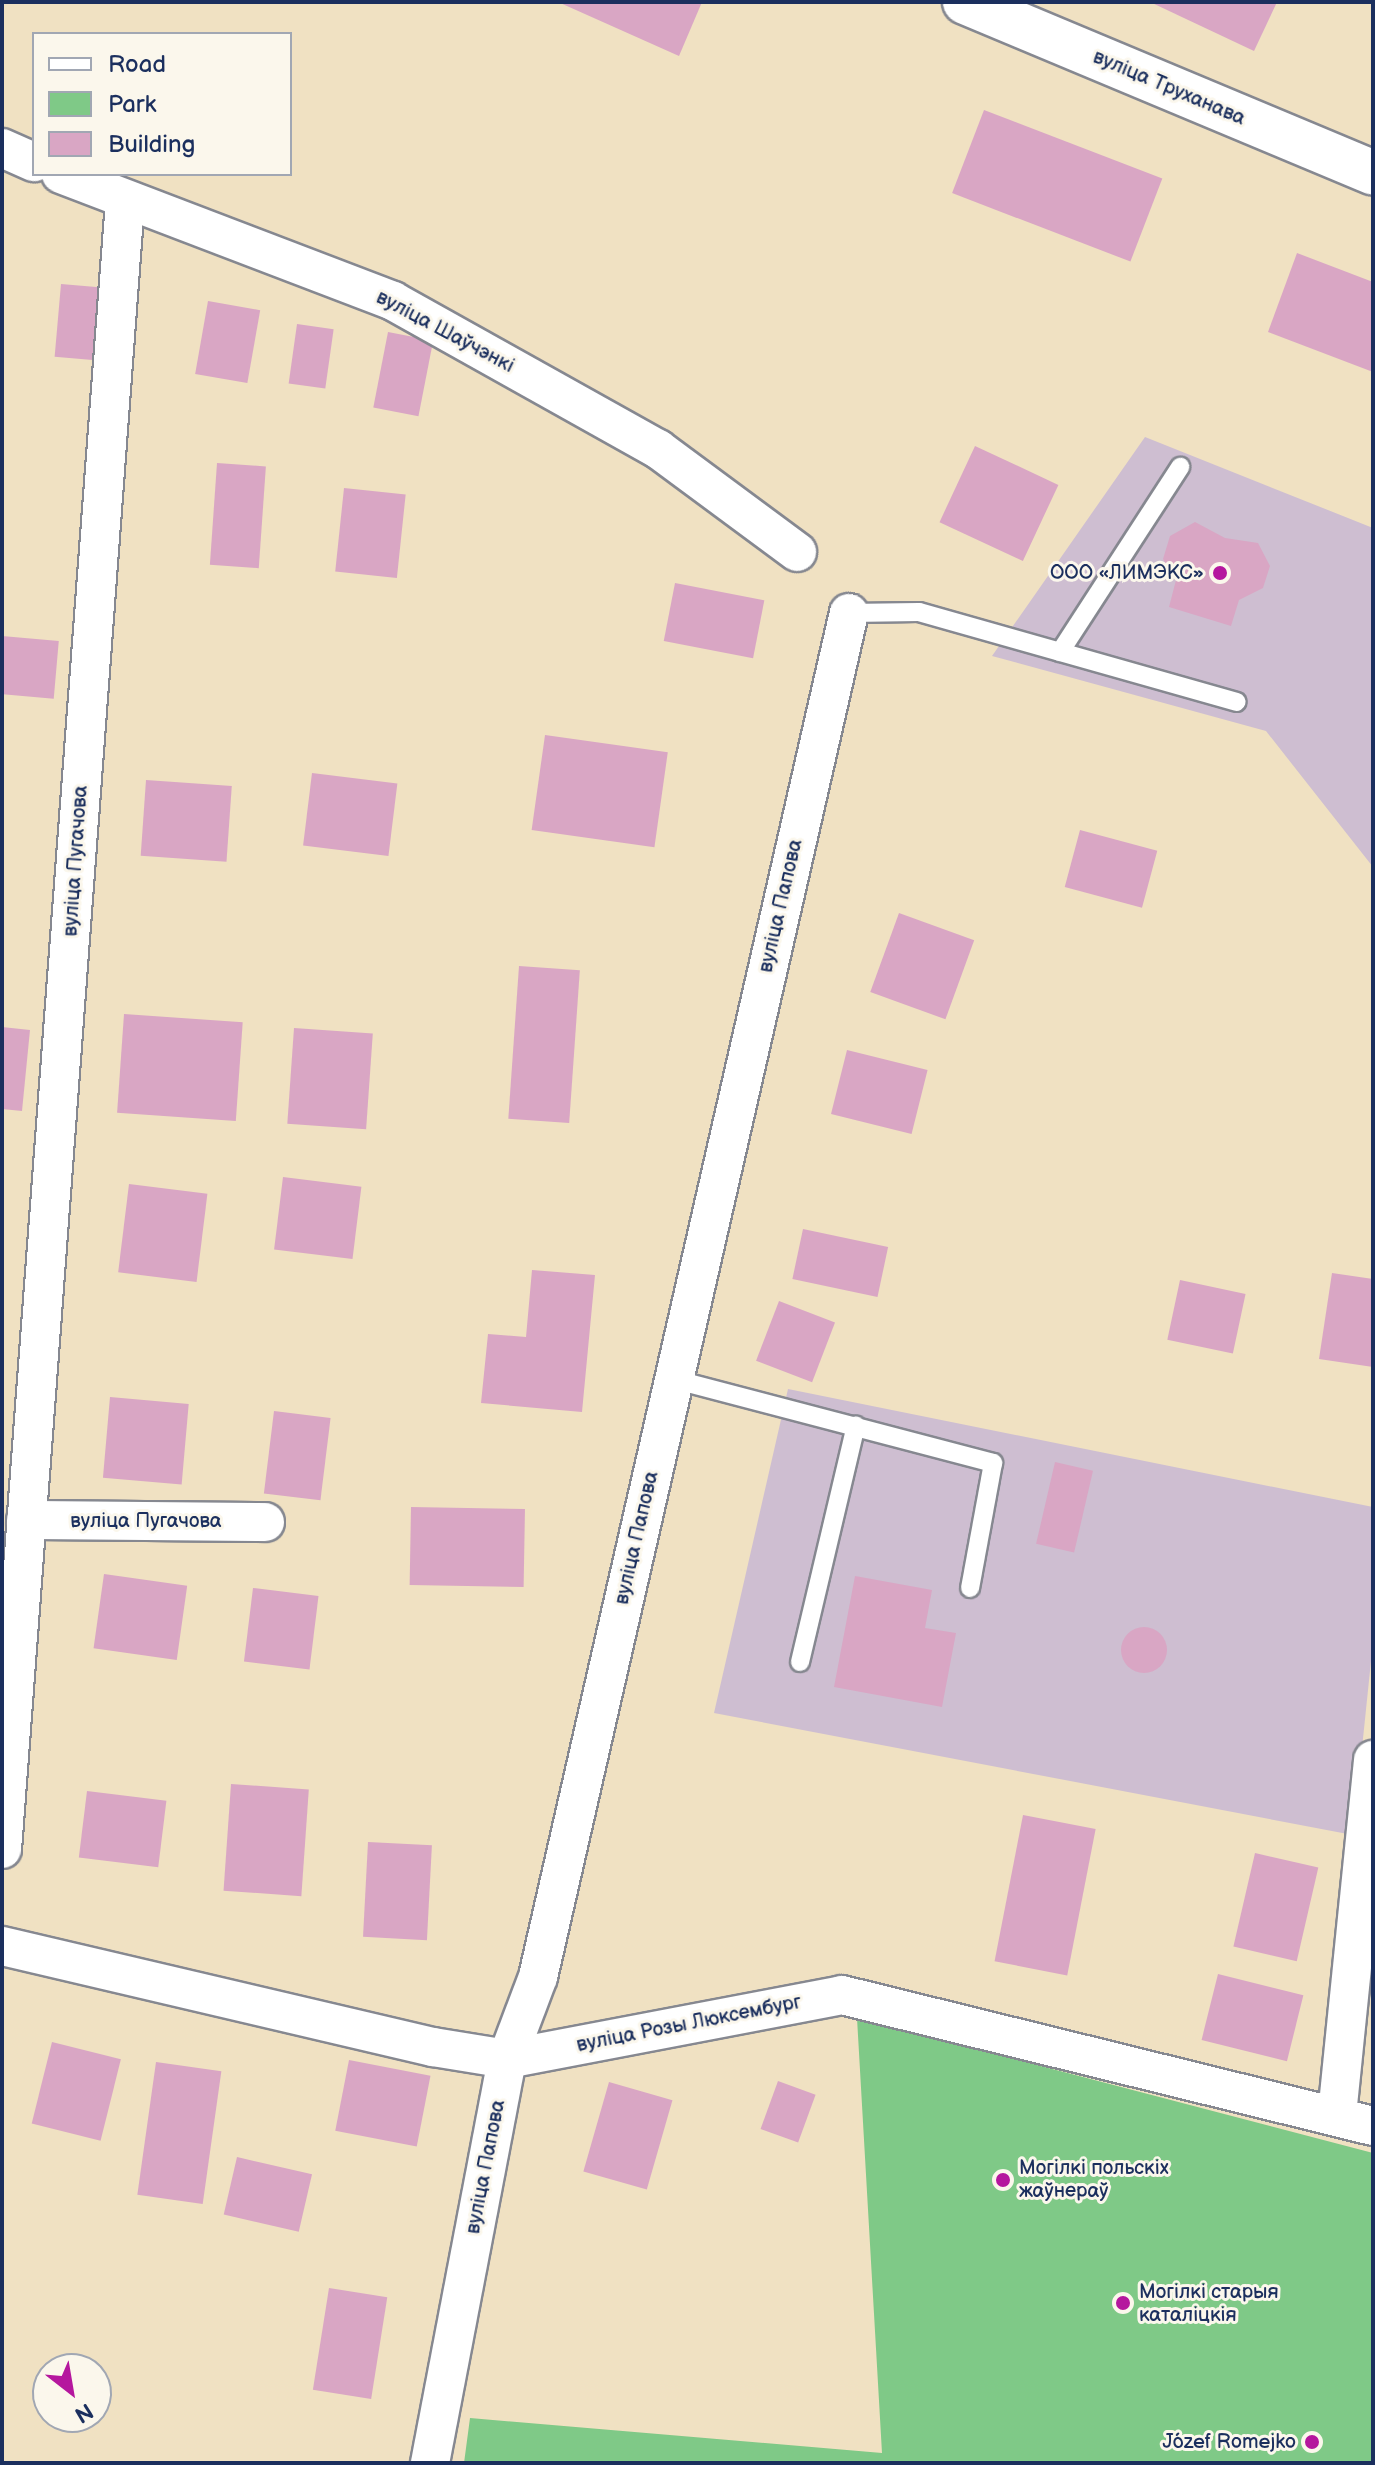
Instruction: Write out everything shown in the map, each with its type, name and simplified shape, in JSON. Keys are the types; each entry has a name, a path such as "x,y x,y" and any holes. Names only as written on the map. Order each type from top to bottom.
{"main road":[{"name":"вуліца Труханава","path":"965,2 1373,173"}],"street":[{"path":"2,148 32,161"},
{"name":"вуліца Шаўчэнкі","path":"66,176 125,202 393,301 658,449 797,552"},
{"name":"вуліца Пугачова","path":"2,1849 125,202"},
{"name":"вуліца Папова","path":"430,2463 507,2059 538,1977 849,613"},
{"name":"вуліца Пугачова","path":"26,1520 265,1522"},
{"path":"1337,2115 1373,1760"},
{"name":"вуліца Розы Люксембург","path":"2,1946 433,2047 507,2059 842,1995 1373,2126"}],"lane":[{"path":"1060,652 1180,467"},
{"path":"849,613 919,612 1237,702"},
{"path":"673,1379 993,1463 970,1588"},
{"path":"800,1662 856,1426"}],"shaded area":[{"path":"1145,437 1373,528 1373,867 1266,731 992,656"},
{"path":"788,1389 1373,1507 1373,1642 1353,1835 714,1713"}],"green space":[{"name":"Могілкі старыя каталіцкія","path":"857,2018 1373,2153 1373,2463 464,2463 470,2418 882,2453"}],"building":[{"path":"558,2 702,2 679,56"},
{"path":"1150,2 1277,2 1254,51"},
{"path":"984,110 1162,178 1130,262 952,193"},
{"path":"1297,253 1373,282 1373,372 1268,332"},
{"path":"61,284 105,288 98,361 55,357"},
{"path":"208,301 260,310 247,383 195,374"},
{"path":"297,324 334,329 325,389 289,383"},
{"path":"388,332 433,341 418,416 373,408"},
{"path":"975,446 1058,485 1023,561 940,522"},
{"path":"217,463 266,466 259,568 210,565"},
{"path":"344,488 406,494 397,578 335,572"},
{"name":"ООО «ЛИМЭКС»","path":"1195,522 1225,538 1258,543 1270,566 1263,588 1239,600 1231,626 1169,607 1176,580 1163,559 1170,536"},
{"path":"675,583 764,600 753,658 664,641"},
{"path":"2,636 59,641 54,699 2,694"},
{"path":"545,735 668,752 654,847 532,830"},
{"path":"312,773 397,783 388,856 303,845"},
{"path":"146,780 232,786 226,862 141,856"},
{"path":"1080,830 1157,851 1142,908 1065,887"},
{"path":"899,913 974,940 945,1019 870,992"},
{"path":"519,966 580,970 569,1123 508,1119"},
{"path":"124,1014 243,1022 236,1121 117,1113"},
{"path":"2,1027 30,1030 22,1111 2,1109"},
{"path":"294,1028 373,1034 366,1129 287,1124"},
{"path":"847,1050 928,1070 912,1134 831,1114"},
{"path":"283,1177 361,1187 353,1259 274,1249"},
{"path":"129,1184 207,1194 197,1282 118,1272"},
{"path":"803,1229 888,1247 877,1297 792,1279"},
{"path":"532,1270 595,1275 582,1412 481,1403 488,1334 526,1337"},
{"path":"1332,1273 1373,1279 1373,1367 1319,1359"},
{"path":"1180,1280 1246,1294 1233,1354 1167,1340"},
{"path":"779,1301 835,1323 812,1382 756,1361"},
{"path":"110,1397 189,1404 182,1485 103,1478"},
{"path":"274,1411 331,1418 320,1500 264,1493"},
{"path":"1055,1462 1093,1471 1074,1553 1036,1544"},
{"path":"411,1507 525,1509 524,1587 410,1585"},
{"path":"104,1574 187,1586 177,1660 94,1648"},
{"path":"855,1576 932,1590 925,1628 956,1633 942,1707 834,1687"},
{"path":"253,1588 319,1596 309,1669 244,1661"},
{"path":"1144,1627 1160,1634 1167,1650 1160,1666 1144,1673 1128,1666 1121,1650 1128,1634"},
{"path":"231,1784 309,1789 301,1896 224,1891"},
{"path":"87,1791 166,1801 158,1867 79,1858"},
{"path":"1023,1815 1096,1829 1067,1975 995,1961"},
{"path":"368,1842 432,1845 427,1940 363,1937"},
{"path":"1255,1853 1318,1868 1297,1961 1233,1947"},
{"path":"1218,1974 1303,1995 1287,2061 1202,2040"},
{"path":"52,2042 121,2059 101,2141 32,2124"},
{"path":"349,2060 430,2076 417,2147 335,2131"},
{"path":"156,2062 221,2071 203,2204 137,2195"},
{"path":"778,2081 816,2095 798,2143 761,2129"},
{"path":"609,2082 672,2100 647,2190 583,2171"},
{"path":"237,2157 312,2174 299,2232 224,2214"},
{"path":"329,2288 387,2297 371,2399 313,2390"}],"place":[{"name":"ООО «ЛИМЭКС»","path":"1220,573"},
{"name":"Могілкі польскіх жаўнераў","path":"1003,2180"},
{"name":"Могілкі старыя каталіцкія","path":"1123,2303"},
{"name":"Józef Romejko","path":"1312,2442"}]}
